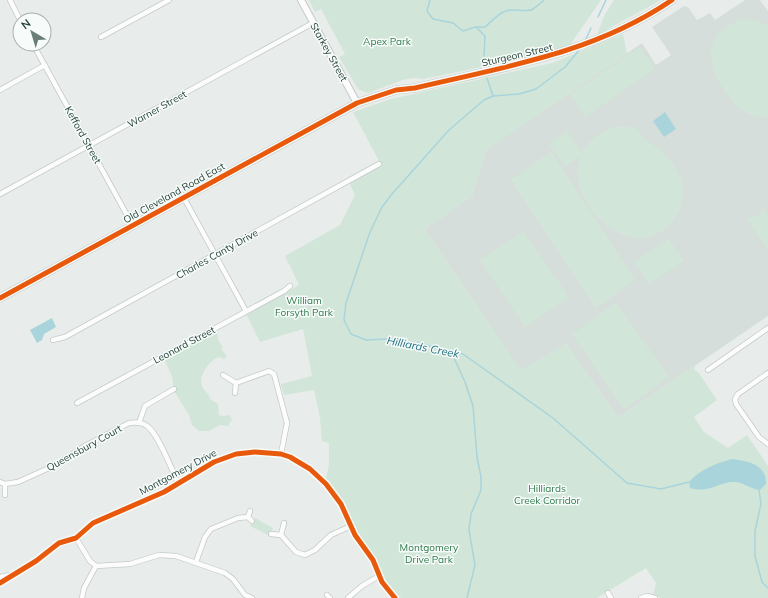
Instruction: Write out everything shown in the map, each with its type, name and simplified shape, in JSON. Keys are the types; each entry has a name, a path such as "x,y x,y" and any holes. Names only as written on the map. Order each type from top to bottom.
{"main road":[{"name":"Sturgeon Street","path":"357,103 396,90 415,88 562,53 596,41 630,25 672,0"},
{"name":"Old Cleveland Road East","path":"0,298 357,103"}],"street":[{"path":"10,0 16,12"},
{"path":"101,37 169,0"},
{"name":"Starkey Street","path":"301,0 357,103"},
{"name":"Warner Street","path":"0,194 313,23"},
{"name":"Kefford Street","path":"38,52 133,226"},
{"path":"0,90 45,65"},
{"name":"Charles Canty Drive","path":"53,340 65,337 379,164"},
{"path":"184,198 246,311"},
{"name":"Leonard Street","path":"77,403 284,291 290,286"},
{"path":"708,370 768,328"},
{"path":"236,383 263,372 269,371 274,374 287,423 281,454"},
{"path":"767,443 759,437 736,404 735,399 738,394 768,373"},
{"path":"223,375 236,383"},
{"path":"235,393 236,383"},
{"path":"174,389 145,406 140,423 151,429 165,453 178,483"},
{"name":"Queensbury Court","path":"5,484 18,482 58,464 83,447 129,423 140,423"},
{"name":"Montgomery Drive","path":"0,582 36,561 59,543 76,538 93,523 164,492 214,462 228,456 250,452 281,454 304,465 320,477 336,496 351,526 373,560 379,576 395,597"},
{"path":"0,482 5,484 5,495"},
{"path":"248,517 250,511"},
{"path":"248,517 252,521"},
{"path":"196,562 205,537 211,529 238,518 248,517"},
{"path":"281,535 284,523"},
{"path":"271,534 281,535 296,552 305,555 315,550 325,538 351,526"},
{"path":"76,538 90,561 96,566 130,564 164,555 176,556 225,573 233,579 244,596 252,598"},
{"path":"82,598 84,588 96,566"},
{"name":"Montgomery Drive","path":"0,577 15,574"},
{"path":"348,598 362,586 379,576"},
{"path":"608,593 611,598"},
{"path":"641,598 647,596 655,598"}],"shaded area":[{"path":"745,0 760,0 768,11 768,316 618,418 566,344 521,371 424,229 472,196 486,150 642,43 656,65 671,55 652,27 684,6 688,7 697,20 710,13 715,20"}],"green space":[{"name":"Apex Park","path":"309,0 601,0 570,45 544,54 424,79 413,78 403,80 368,93 358,89 339,57 345,54 321,9 315,12"},
{"path":"614,0 661,0 597,35 604,16"},
{"path":"743,19 755,20 768,25 768,117 753,116 741,109 722,87 716,76 713,65 711,55 712,46 716,38 722,30"},
{"name":"Hilliards Creek Corridor","path":"623,34 627,54 486,150 472,196 424,229 521,370 566,344 618,418 695,365 694,370 698,372 717,400 694,417 704,432 728,448 747,435 768,466 768,598 661,598 653,595 656,583 646,568 597,598 401,598 390,588 356,529 343,500 326,478 329,465 329,443 322,441 320,418 314,390 284,395 281,384 312,376 303,329 260,342 246,314 299,285 285,256 340,225 355,195 347,178 379,161 353,112 391,99 552,63"},
{"path":"640,47 655,69 585,117 570,95"},
{"path":"623,126 638,129 646,140 660,149 668,157 680,176 683,188 681,206 677,214 662,231 644,238 626,236 608,227 593,212 583,195 578,175 581,156 565,166 549,144 567,131 582,153 590,142 599,134 610,129"},
{"path":"551,152 635,280 596,308 511,180"},
{"path":"762,208 768,217 768,249 747,219 759,216"},
{"path":"523,232 565,291 568,298 525,327 480,260"},
{"path":"669,239 684,261 649,284 634,262"},
{"path":"616,303 669,377 624,409 572,334"},
{"path":"216,333 222,346 222,350 227,356 224,359 219,357 208,365 203,374 202,383 203,388 210,399 218,404 219,415 229,415 232,419 228,426 220,425 209,431 199,431 192,425 189,415 174,391 172,376 165,361 168,356 174,352 185,348 204,337 209,338"},
{"path":"255,518 273,528 270,536 250,526"}],"water":[{"path":"665,112 676,129 664,137 653,121"},
{"path":"52,318 56,327 44,334 42,340 37,343 30,330"},
{"path":"732,459 744,461 760,468 765,477 766,484 760,490 736,482 724,483 703,489 690,488 689,482 698,474 714,465"}],"waterway":[{"path":"430,0 427,11 433,19 453,23 463,31 475,27 485,27 496,17 506,11 531,10 544,0"},
{"name":"Hilliards Creek","path":"598,17 606,0"},
{"path":"477,28 485,36 484,56"},
{"name":"Hilliards Creek","path":"585,41 591,28"},
{"name":"Hilliards Creek","path":"580,49 565,67 536,89 519,94 493,96 484,100 449,130 392,194 382,207 370,232 346,303 344,320 351,334 366,340 388,339 424,344 444,351 463,354 553,418 627,483 661,489 689,482"},
{"path":"484,60 485,66"},
{"path":"487,78 493,96"},
{"path":"445,352 454,358 465,382 473,406 477,457 481,477 481,490 471,514 469,530 475,565 467,598"},
{"name":"Hilliards Creek","path":"759,490 761,504 755,531 755,556 762,582 768,588"}],"cycle path":[{"path":"0,298 357,103 396,90 415,88 515,65 580,46 612,33 642,18 672,0"},
{"path":"0,583 36,561 59,543 76,538 93,523 164,492 214,462 236,454 255,452 281,454 290,457 310,469 326,484 341,504 355,535 373,560 382,582 395,598"}],"park label":[{"name":"William Forsyth Park","path":"304,306"},
{"name":"Montgomery Drive Park","path":"429,552"}]}
